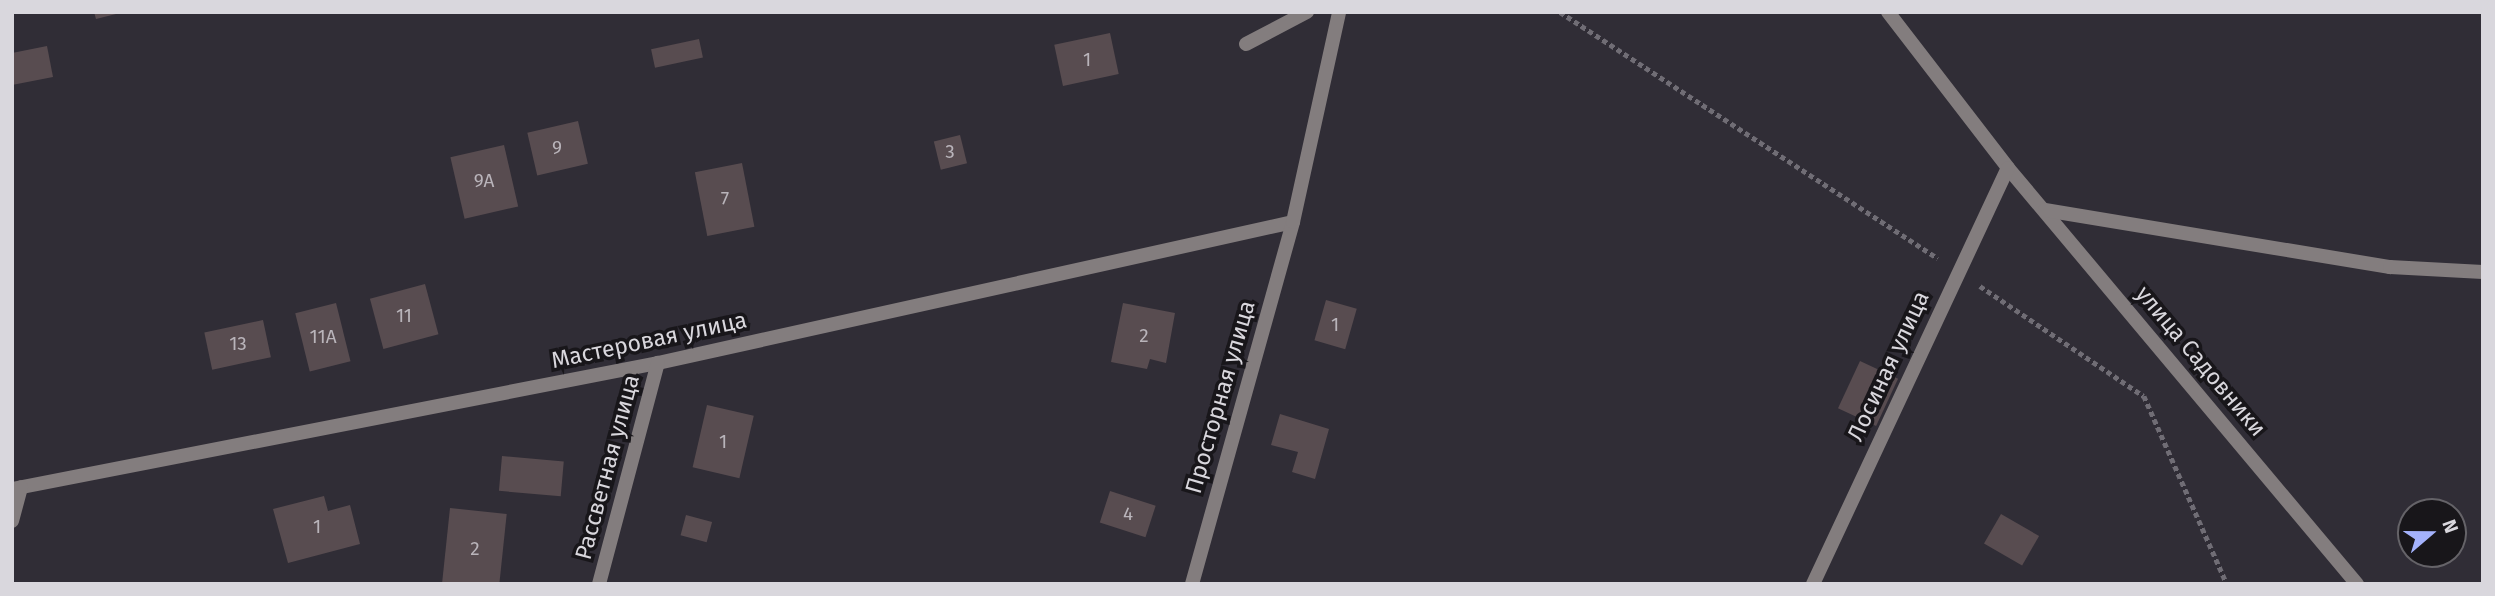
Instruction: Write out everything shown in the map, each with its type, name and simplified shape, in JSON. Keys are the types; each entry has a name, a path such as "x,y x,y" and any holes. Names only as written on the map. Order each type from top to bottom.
{"street":[{"path":"1246,44 1307,12"},
{"name":"Просторная улица","path":"1192,584 1293,222 1339,12"},
{"name":"улица Садовники","path":"1888,12 2008,168 2357,584"},
{"name":"Лосиная улица","path":"1813,584 1957,270 2008,168"},
{"path":"2045,210 2390,267 2483,272"},
{"name":"Мастеровая улица","path":"17,488 658,363 1293,222"},
{"name":"Рассветная улица","path":"600,584 658,363"},
{"path":"12,521 17,488"}],"path":[{"path":"1560,12 1957,270 2144,396 2227,584"}],"building":[{"path":"94,12 119,12 120,13 96,19"},
{"path":"1110,33 1119,74 1063,86 1054,45"},
{"path":"699,39 703,58 655,68 651,49"},
{"path":"47,46 53,77 12,85 12,53"},
{"path":"578,121 588,164 537,176 527,133"},
{"path":"960,135 967,163 941,170 934,142"},
{"path":"504,145 518,206 465,219 450,157"},
{"path":"742,163 754,227 707,236 695,172"},
{"path":"425,284 438,334 383,349 370,299"},
{"path":"1326,300 1357,309 1345,349 1314,340"},
{"path":"336,303 351,361 310,371 295,313"},
{"path":"1123,303 1175,313 1166,363 1150,359 1147,369 1111,362"},
{"path":"263,320 271,357 212,370 204,332"},
{"path":"1860,361 1898,379 1876,426 1838,408"},
{"path":"707,405 754,416 739,478 693,467"},
{"path":"1280,414 1329,429 1315,479 1292,472 1298,452 1271,445"},
{"path":"502,456 564,461 561,496 499,491"},
{"path":"1110,491 1156,506 1145,537 1100,522"},
{"path":"324,496 328,511 350,505 360,544 288,563 273,509"},
{"path":"450,508 507,514 499,584 442,584"},
{"path":"2001,514 2039,536 2022,565 1984,543"},
{"path":"686,515 712,522 707,542 681,535"}]}
